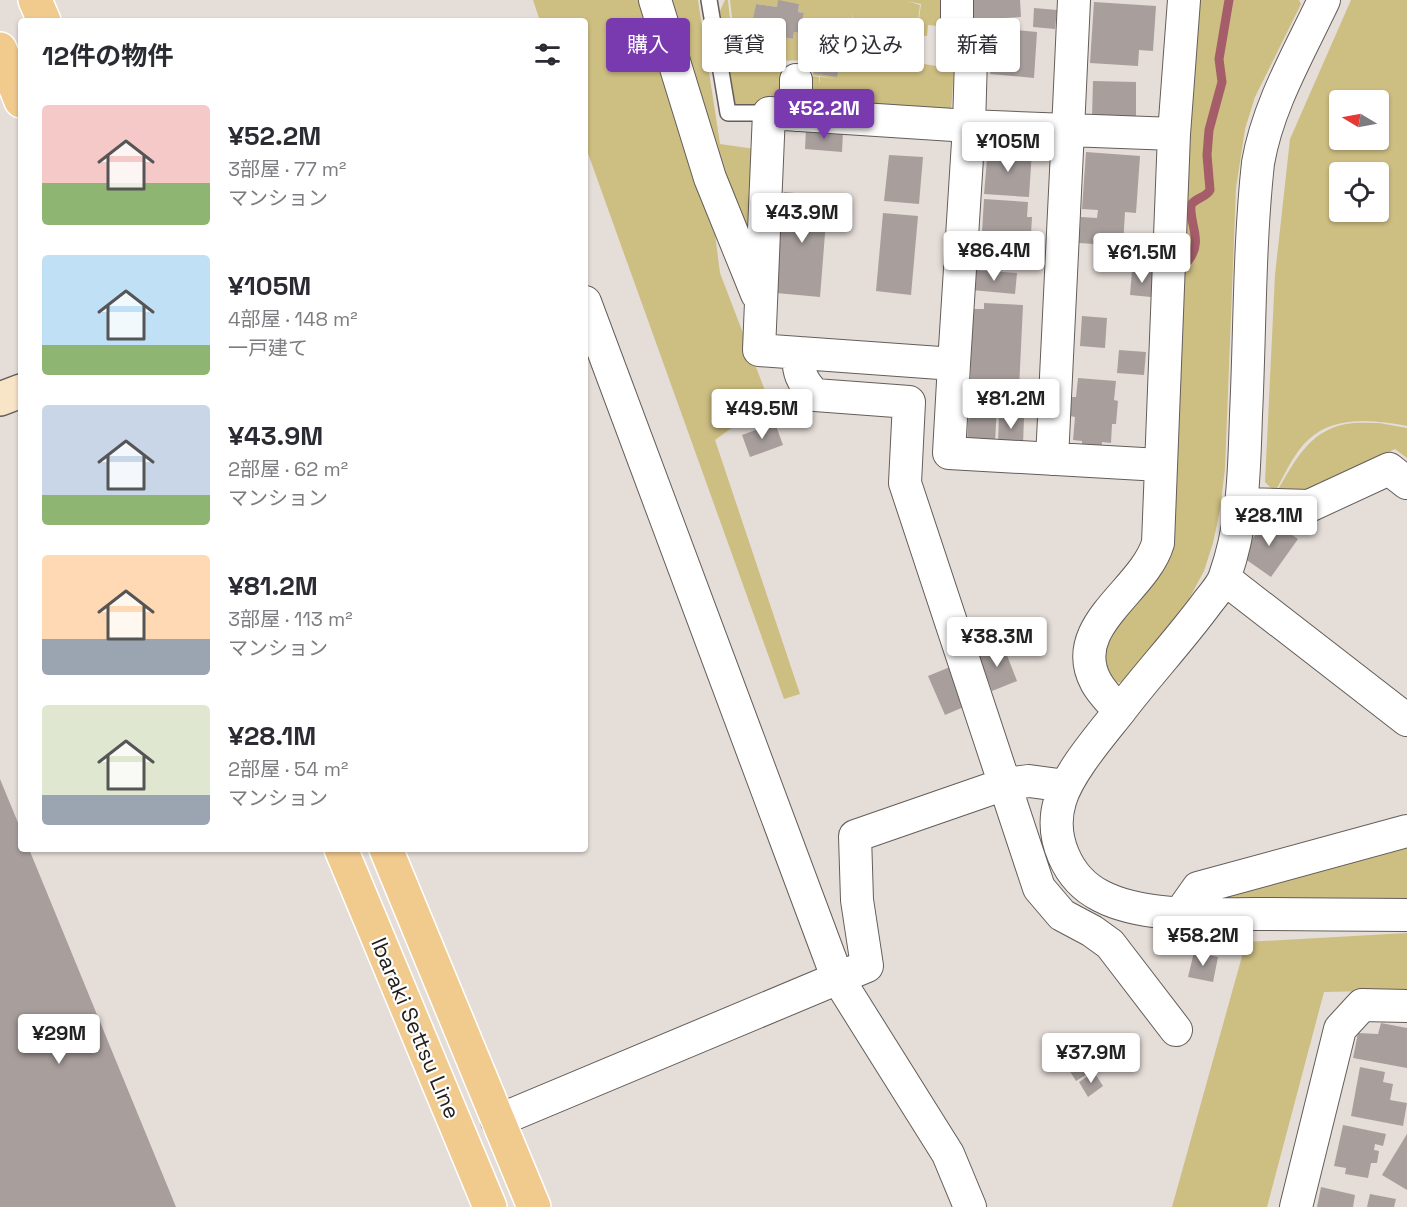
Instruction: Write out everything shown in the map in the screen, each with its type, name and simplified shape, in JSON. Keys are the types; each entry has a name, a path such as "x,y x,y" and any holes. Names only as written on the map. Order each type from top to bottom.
{"main road":[{"path":"34,0 43,18"},
{"path":"0,49 18,94"},
{"name":"Ibaraki Settsu Line","path":"342,852 490,1207"},
{"name":"Ibaraki Settsu Line","path":"387,852 534,1207"}],"street":[{"path":"655,0 710,178 761,303"},
{"path":"957,0 957,28 972,58 949,453 1160,465"},
{"path":"1052,459 1074,0"},
{"path":"1120,711 1096,681 1091,669 1090,646 1094,631 1146,568 1155,551 1159,533 1174,134 1184,0"},
{"path":"1324,0 1276,101 1262,142 1258,163 1243,504 1225,579 1195,620 1120,711 1066,786 1059,803 1058,839 1068,864 1085,885 1100,896 1117,903 1149,910 1407,915"},
{"path":"795,80 783,114 761,303 759,350 954,364"},
{"path":"783,114 969,126 1174,134"},
{"path":"588,310 837,977 948,1154 970,1207"},
{"path":"799,352 800,376 815,395 909,402 905,483 1039,888 1062,915 1092,931 1110,944 1176,1030"},
{"path":"0,399 18,392"},
{"path":"1243,504 1309,506 1389,469 1407,483"},
{"path":"1225,579 1407,720"},
{"path":"497,1121 867,966 857,900 855,836 1005,784 1029,782 1066,786"},
{"path":"1181,912 1198,888 1407,831"},
{"path":"1296,1207 1340,1029 1362,1005 1407,1006"}],"lane":[{"path":"709,0 729,113 783,114"}],"shaded area":[{"path":"533,0 638,0 644,18 606,18 606,72 663,72 713,219 720,273 769,401 715,440 800,694 784,699 588,153 588,18 539,18"},
{"path":"663,0 698,0 702,26 702,72 709,72 720,144 755,149 751,253 688,72 690,72 690,18 669,18"},
{"path":"725,0 728,0 730,18 721,18 720,11"},
{"path":"730,0 946,0 947,18 936,18 936,26 928,25 927,36 924,36 924,18 919,18 921,4 907,1 920,5 918,18 853,18 853,13 852,18 803,18 804,13 798,12 799,4 778,1 777,7 756,4 754,18 732,18"},
{"path":"1197,0 1299,0 1301,4 1255,97 1245,129 1236,188 1225,469 1213,543 1204,571 1190,597 1126,682 1108,683 1102,649 1172,531"},
{"path":"1351,0 1407,0 1407,426 1355,421 1330,426 1308,440 1298,452 1275,492 1265,482 1275,275 1290,139"},
{"path":"794,32 798,33 798,60 786,61 786,38 793,39"},
{"path":"924,64 936,66 936,72 954,72 951,112 812,107 812,76 819,77 820,85 820,77 836,79 813,75 813,72 924,72"},
{"path":"729,72 783,72 781,86 773,98 757,104 734,105"},
{"path":"1379,423 1407,428 1407,458 1395,449 1312,491 1276,493 1303,450 1322,434 1346,424"},
{"path":"1407,844 1407,902 1216,901 1212,894"},
{"path":"1407,933 1407,990 1324,992 1267,1207 1172,1207 1246,942"}],"building":[{"path":"778,0 799,4 798,12 804,13 803,18 798,18 798,33 794,32 793,39 786,38 786,18 753,18 756,4 777,7"},
{"path":"969,0 1020,0 1021,17 970,18"},
{"path":"1094,2 1156,6 1153,51 1139,50 1138,66 1090,63"},
{"path":"1034,8 1057,10 1055,29 1033,27"},
{"path":"1020,30 1037,32 1034,78 990,74 990,72 1020,72"},
{"path":"814,72 838,72 837,77"},
{"path":"1093,81 1136,82 1136,116 1092,116"},
{"path":"806,129 843,132 842,152 805,149"},
{"path":"988,148 1032,151 1029,197 984,194"},
{"path":"1086,152 1140,156 1136,213 1125,212 1123,246 1079,243 1081,217 1097,218 1098,210 1082,209"},
{"path":"889,155 923,157 919,204 884,201"},
{"path":"784,192 828,196 820,297 776,293"},
{"path":"984,199 1028,202 1027,217 1032,217 1030,251 1024,250 1023,268 980,265"},
{"path":"883,213 918,216 911,295 876,291"},
{"path":"973,270 1017,273 1015,294 972,290"},
{"path":"1132,271 1153,272 1151,297 1130,295"},
{"path":"984,303 1023,305 1019,389 970,386 973,309 984,309"},
{"path":"1082,316 1107,318 1105,348 1080,346"},
{"path":"1119,350 1146,352 1144,375 1117,373"},
{"path":"1078,378 1116,381 1114,400 1118,401 1116,424 1112,424 1111,443 1102,442 1101,451 1082,449 1082,441 1073,440 1075,417 1070,416 1072,397 1076,397"},
{"path":"969,403 997,403 995,444 967,442"},
{"path":"999,415 1024,417 1023,445 998,444"},
{"path":"775,423 783,445 750,457 742,435"},
{"path":"1267,518 1298,539 1271,577 1241,556"},
{"path":"1003,645 1017,681 992,691 978,654"},
{"path":"950,667 966,706 945,715 928,676"},
{"path":"0,779 18,823 18,852 30,852 176,1207 0,1207"},
{"path":"1194,952 1218,957 1213,982 1188,977"},
{"path":"1381,1023 1407,1028 1407,1068 1353,1058 1358,1033 1378,1034"},
{"path":"1076,1039 1095,1069 1076,1081 1057,1051"},
{"path":"1360,1067 1385,1072 1383,1082 1393,1084 1390,1100 1407,1103 1403,1126 1351,1116"},
{"path":"1094,1072 1103,1086 1088,1097 1079,1082"},
{"path":"1343,1125 1386,1134 1383,1146 1375,1144 1374,1150 1379,1151 1377,1163 1371,1163 1368,1178 1345,1174 1346,1168 1334,1166"},
{"path":"1407,1134 1407,1190 1382,1175"},
{"path":"1321,1187 1355,1195 1353,1207 1317,1207"},
{"path":"1370,1194 1396,1199 1394,1207 1367,1207"}],"waterway":[{"path":"1188,261 1195,247 1191,205 1210,190 1207,155 1209,130 1222,82 1219,59 1229,0"}]}
